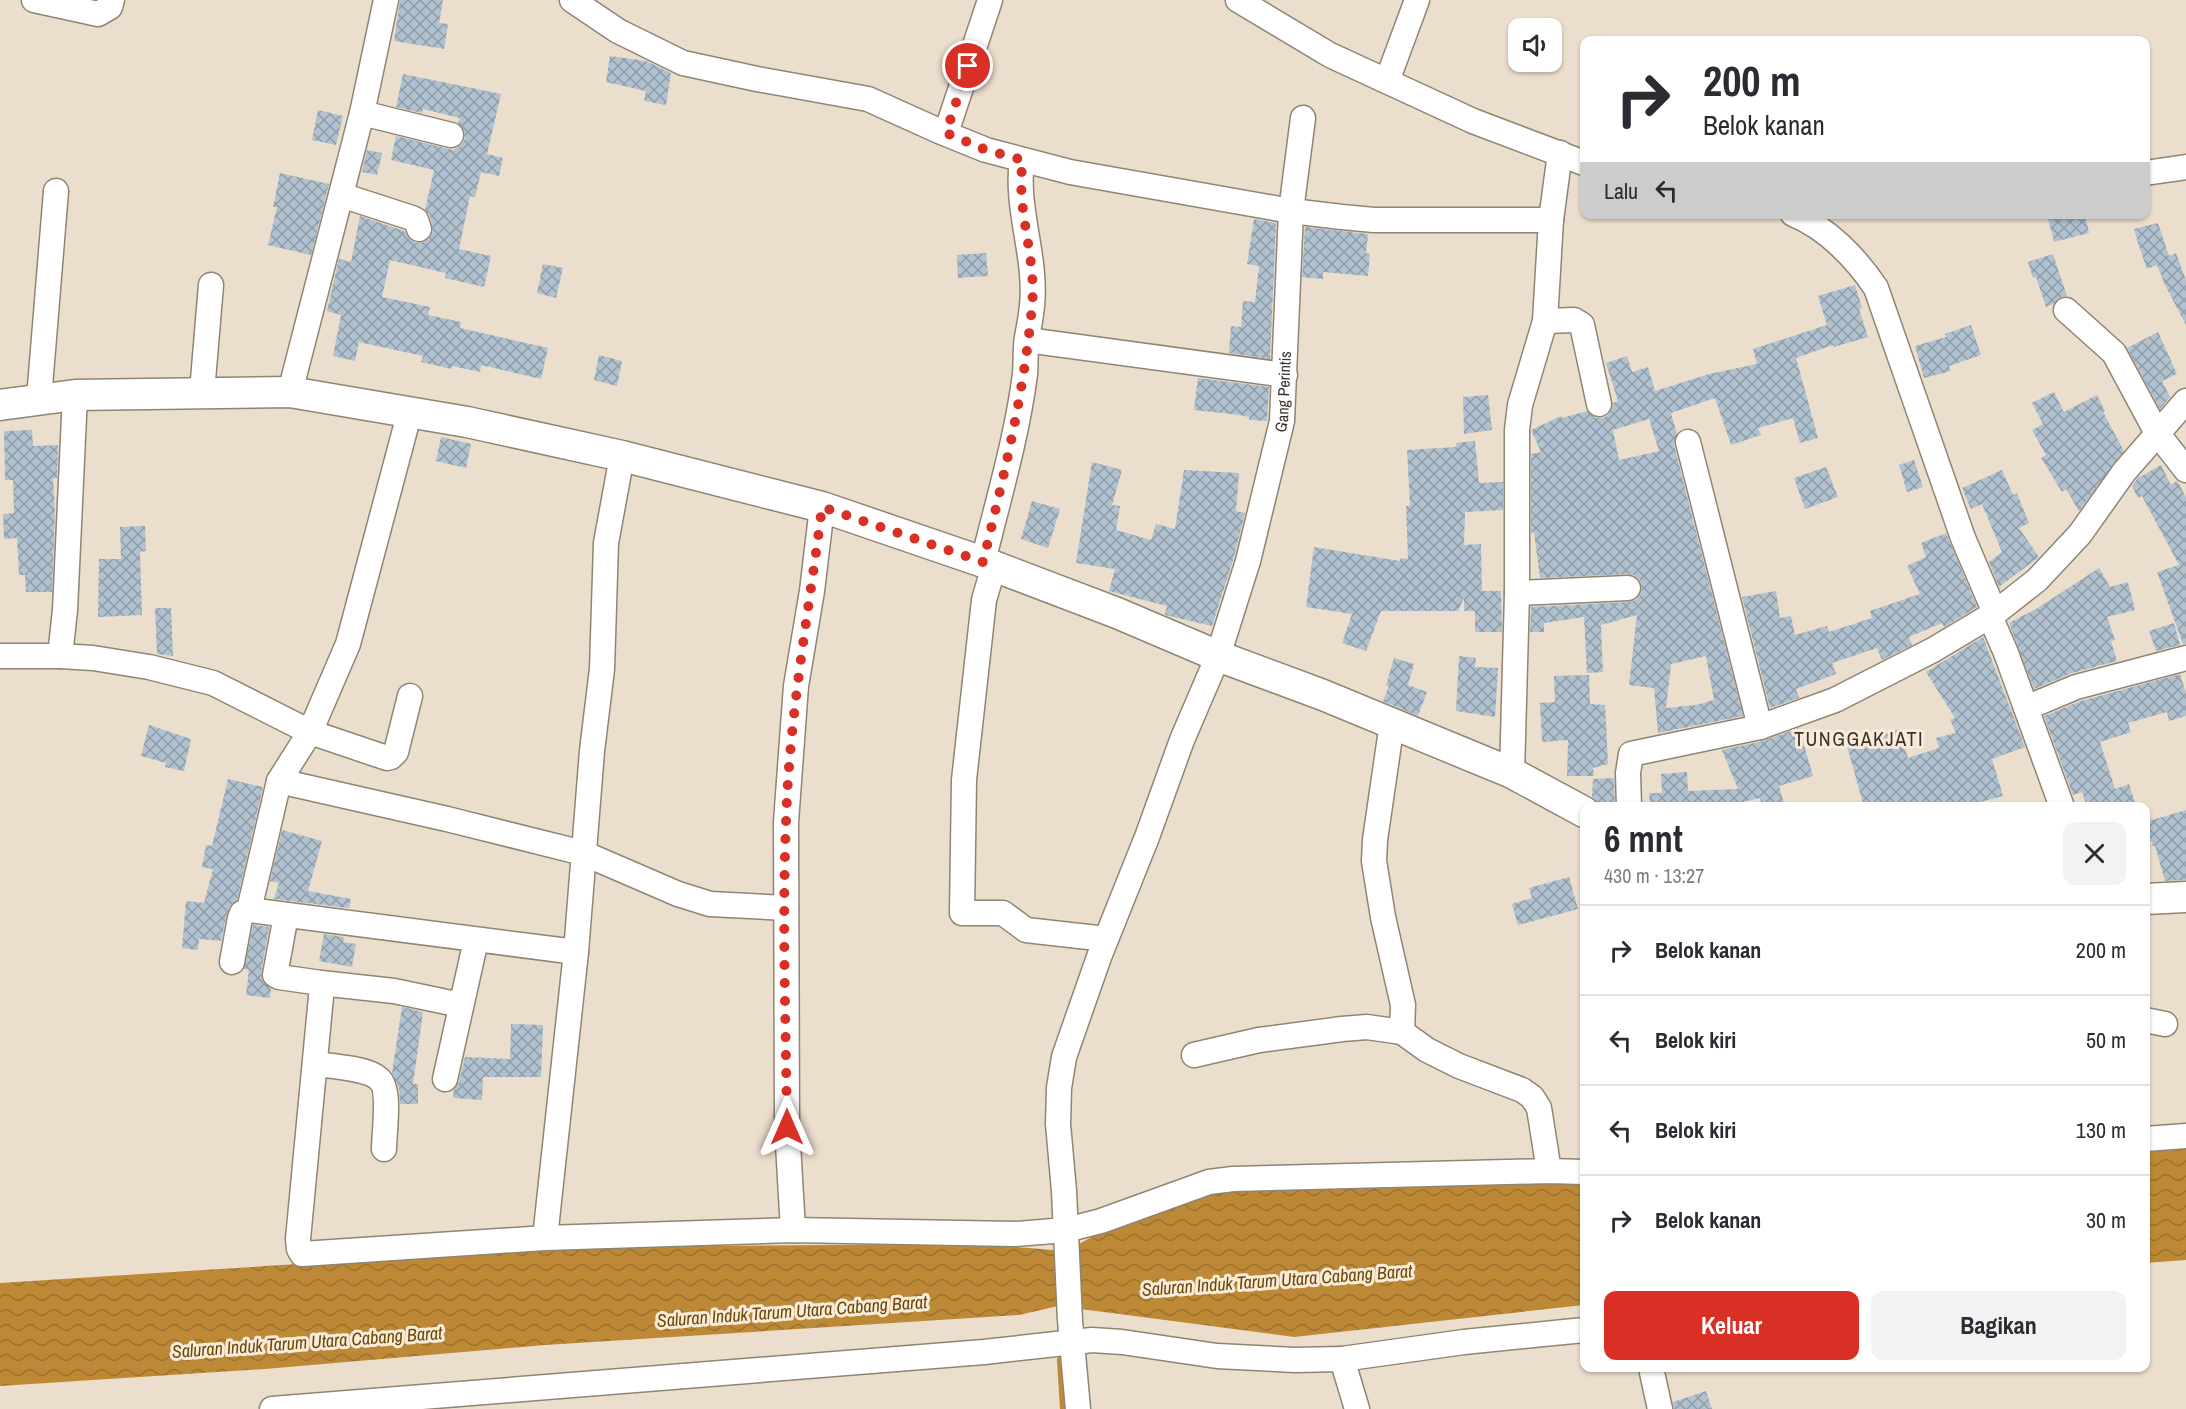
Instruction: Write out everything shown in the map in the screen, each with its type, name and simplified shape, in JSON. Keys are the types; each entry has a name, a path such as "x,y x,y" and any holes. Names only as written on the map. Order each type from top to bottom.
{"main road":[{"path":"0,405 75,395 290,392 410,411 622,456 822,507 988,564 1117,613 1218,656 1392,723 1512,773 1580,810"},
{"path":"2150,899 2186,897"}],"street":[{"path":"34,0 98,14 110,7 112,0"},
{"path":"290,392 362,113 386,0"},
{"path":"946,133 990,0"},
{"path":"1238,0 1330,55 1473,121 1580,161"},
{"path":"1387,81 1417,0"},
{"path":"577,1 618,31 683,63 868,99 986,150 1070,172 1291,211 1374,220 1551,220"},
{"path":"362,113 451,135"},
{"name":"Gang Perintis","path":"1078,1409 1058,1124 1059,1088 1064,1057 1106,939 1147,837 1182,740 1218,656 1248,561 1281,421 1285,375 1291,211 1303,118"},
{"path":"1512,773 1517,593 1517,430 1520,405 1545,321 1551,220 1560,153"},
{"path":"1023,160 1020,176 1021,198 1031,254 1032,305 1025,374 988,564 964,780 962,913 1003,913 1026,930 1106,939"},
{"path":"2150,172 2186,167"},
{"path":"39,399 56,190"},
{"path":"341,195 412,218 416,220 419,229"},
{"path":"1803,219 1830,237 1867,273 1876,288 1963,538 2060,802"},
{"path":"202,392 211,285"},
{"path":"2066,310 2114,353 2157,434 2186,471"},
{"path":"1545,321 1574,320 1582,325 1599,404"},
{"path":"1027,340 1285,375"},
{"path":"60,656 75,395"},
{"path":"1629,802 1628,773 1631,754 1760,727 1835,700 1933,650 1992,614 2037,580 2080,534 2124,472 2186,401"},
{"path":"249,910 279,781 310,732 348,644 410,411"},
{"path":"1688,442 1760,727"},
{"path":"545,1238 576,952 592,751 603,669 606,543 622,456"},
{"path":"793,1230 787,1127 786,822 796,686 812,591 822,507"},
{"path":"1517,593 1628,588"},
{"path":"0,656 93,658 149,667 213,683 310,732 387,758 392,757 396,752 410,696"},
{"path":"2026,708 2076,687 2186,658"},
{"path":"1392,723 1374,861 1383,917 1404,1005 1402,1032"},
{"path":"279,781 584,853 678,894 711,904 786,908"},
{"path":"232,962 240,918 242,913 249,910 576,952"},
{"path":"286,915 275,975 394,991 461,1005"},
{"path":"445,1079 476,940"},
{"path":"321,983 322,992 299,1228 299,1249 302,1254 545,1238 793,1230 1015,1234 1066,1240 1101,1221 1209,1182 1233,1179 1580,1172"},
{"path":"1194,1056 1259,1040 1342,1029 1367,1027 1402,1032 1427,1050 1451,1062 1514,1086 1532,1097 1539,1108 1549,1171"},
{"path":"315,1064 359,1071 380,1079 385,1091 384,1149"},
{"path":"2150,1139 2186,1136"},
{"path":"272,1409 320,1407 984,1352 1071,1331 1092,1340 1122,1342 1217,1356 1295,1360 1342,1359 1464,1342 1580,1330"},
{"path":"1342,1359 1357,1409"},
{"path":"1652,1372 1660,1409"}],"water":[{"path":"2186,1143 2186,1260 2150,1263 2150,1147"},
{"name":"Saluran Induk Tarum Utara Cabang Barat","path":"1580,1178 1580,1305 1294,1337 1058,1306 1019,1315 545,1345 265,1369 0,1386 0,1283 565,1247 980,1244 1066,1251 1101,1232 1220,1192"}],"building":[{"path":"400,0 443,0 439,23 448,24 444,49 394,41"},
{"path":"610,56 646,61 671,73 666,105 644,101 646,91 606,82"},
{"path":"403,74 501,94 487,154 503,158 499,176 481,172 475,197 470,196 459,249 491,256 484,287 445,278 446,273 390,260 382,297 430,307 428,315 461,322 460,328 548,348 541,379 481,365 480,372 452,366 451,369 421,362 423,356 359,342 355,361 333,356 341,315 327,311 339,259 351,262 360,216 404,231 409,239 416,243 429,239 433,232 430,215 425,210 434,170 391,160 396,136 453,150 465,139 464,130 458,123 460,118 423,109 422,113 396,107"},
{"path":"318,110 343,116 336,145 312,140"},
{"path":"367,150 382,153 377,175 362,172"},
{"path":"280,173 329,184 311,255 268,245 277,207 273,207"},
{"path":"1254,219 1276,223 1270,359 1229,353 1231,326 1241,327 1243,301 1255,302 1259,266 1247,264"},
{"path":"2048,219 2086,219 2089,233 2054,242"},
{"path":"2158,223 2169,256 2176,253 2186,280 2186,325 2157,265 2147,269 2134,229"},
{"path":"1305,227 1368,234 1366,253 1370,254 1368,276 1323,272 1323,279 1302,277"},
{"path":"986,253 988,276 958,278 957,255"},
{"path":"2053,254 2067,296 2061,297 2046,307 2036,277 2033,278 2028,262"},
{"path":"543,264 563,268 556,298 537,293"},
{"path":"1855,285 1862,308 1859,309 1868,337 1834,347 1833,345 1796,358 1818,438 1800,443 1793,418 1758,428 1761,435 1731,445 1715,398 1671,413 1677,434 1674,445 1743,716 1658,733 1654,688 1629,685 1637,615 1601,625 1603,672 1587,673 1584,617 1544,623 1544,632 1530,632 1531,607 1629,602 1636,600 1642,588 1640,580 1628,574 1540,578 1534,532 1531,533 1531,454 1541,452 1531,430 1561,416 1562,418 1587,411 1595,418 1608,415 1613,403 1618,401 1606,363 1627,356 1632,372 1648,367 1655,391 1709,374 1757,364 1753,349 1827,325 1818,296","holes":["1649,419 1659,451 1619,460 1613,430","1706,656 1714,700 1696,705 1666,708 1671,664"]},
{"path":"1971,325 1981,355 1949,366 1951,371 1924,378 1915,346 1946,337 1945,334"},
{"path":"2158,332 2177,374 2162,381 2170,397 2160,409 2127,348"},
{"path":"599,355 622,361 617,386 594,380"},
{"path":"1198,378 1269,387 1267,421 1249,420 1249,417 1240,415 1194,410"},
{"path":"2054,392 2064,412 2097,395 2105,411 2103,412 2124,451 2079,511 2066,489 2062,492 2041,458 2046,455 2032,430 2043,424 2032,403"},
{"path":"1488,395 1492,430 1464,434 1463,397"},
{"path":"32,430 33,446 58,445 57,478 53,479 55,512 52,592 26,592 25,575 19,575 17,538 4,539 3,514 14,513 13,480 5,480 4,431"},
{"path":"441,437 471,444 466,468 436,461"},
{"path":"1475,441 1479,483 1503,482 1503,510 1465,512 1464,545 1481,544 1482,591 1501,591 1502,632 1475,632 1475,611 1464,611 1464,598 1458,611 1381,611 1366,651 1342,643 1352,614 1306,607 1314,547 1400,561 1400,558 1408,559 1406,506 1410,506 1407,450 1457,447 1456,443"},
{"path":"1914,460 1923,487 1907,492 1899,465"},
{"path":"1092,462 1122,470 1112,505 1120,506 1116,530 1151,540 1156,524 1175,529 1184,470 1239,473 1236,511 1245,513 1212,626 1165,615 1167,606 1109,591 1115,569 1076,563"},
{"path":"2161,465 2171,485 2177,481 2186,497 2186,644 2183,644 2157,572 2179,565 2142,496 2138,498 2132,486 2138,478"},
{"path":"1826,467 1838,497 1805,509 1794,478"},
{"path":"2002,470 2013,495 2017,493 2029,523 2019,528 2039,557 1999,587 1989,562 2002,552 1982,504 1971,509 1962,488"},
{"path":"1032,501 1060,509 1048,548 1021,539"},
{"path":"145,526 146,551 140,552 142,615 98,617 99,559 121,559 120,527"},
{"path":"1946,533 1977,607 1944,627 1942,623 1909,637 1912,645 1882,660 1877,648 1832,663 1836,674 1796,689 1799,698 1770,708 1742,597 1776,591 1780,618 1791,616 1795,635 1827,626 1829,632 1872,618 1870,611 1920,594 1907,566 1926,557 1921,543"},
{"path":"2099,568 2110,587 2128,582 2135,610 2107,617 2115,640 2111,641 2117,661 2072,673 2034,689 2009,623 2036,609"},
{"path":"155,608 171,608 173,656 157,654"},
{"path":"2174,623 2180,645 2156,651 2149,631"},
{"path":"1983,637 2025,747 1992,759 2003,796 1980,802 1863,802 1847,746 1899,729 1908,758 1939,748 1936,738 1956,733 1950,720 1955,718 1926,672"},
{"path":"1459,656 1476,658 1475,667 1498,668 1495,717 1456,711"},
{"path":"1394,658 1414,664 1408,685 1427,692 1418,716 1383,701 1389,686 1386,686"},
{"path":"2180,674 2186,693 2186,716 2169,721 2167,712 2128,723 2131,732 2100,742 2115,789 2129,784 2135,802 2085,802 2082,792 2073,795 2044,716 2081,701"},
{"path":"1589,675 1590,704 1605,705 1608,764 1593,768 1594,776 1567,776 1568,740 1542,742 1540,703 1555,702 1554,676"},
{"path":"149,725 191,739 184,771 165,767 166,763 141,756"},
{"path":"1799,728 1813,776 1779,786 1784,802 1761,802 1760,798 1742,802 1650,802 1649,793 1662,793 1661,774 1687,772 1688,791 1738,789 1722,750 1763,741"},
{"path":"1614,778 1615,802 1597,802 1592,797 1593,779"},
{"path":"228,779 263,787 237,900 232,903 227,913 221,941 199,939 198,950 182,948 186,901 204,903 213,869 202,867 206,845 212,846"},
{"path":"2186,810 2186,880 2165,881 2155,846 2150,842 2150,821"},
{"path":"282,830 322,841 308,891 351,899 349,908 274,899 279,883 270,881"},
{"path":"1569,877 1578,909 1518,925 1512,904 1532,898 1529,888"},
{"path":"253,925 269,927 261,973 263,982 271,989 270,998 246,995 249,970 244,969"},
{"path":"324,934 344,937 343,942 356,944 352,967 319,961"},
{"path":"402,1007 423,1012 413,1084 418,1084 418,1104 400,1104 399,1088 392,1073"},
{"path":"511,1024 543,1025 541,1077 483,1077 482,1100 453,1098 465,1057 510,1059"},
{"path":"1706,1391 1712,1409 1674,1409 1673,1402"}],"waterway":[{"path":"1060,1360 1063,1409"}],"district":[{"name":"TUNGGAKJATI","path":"1859,738"}],"route":[{"path":"787,1127 786,822 796,686 812,591 822,507 983,562 1016,426 1025,374 1033,281 1031,254 1021,198 1020,176 1023,160 986,150 946,133 968,66"}]}
